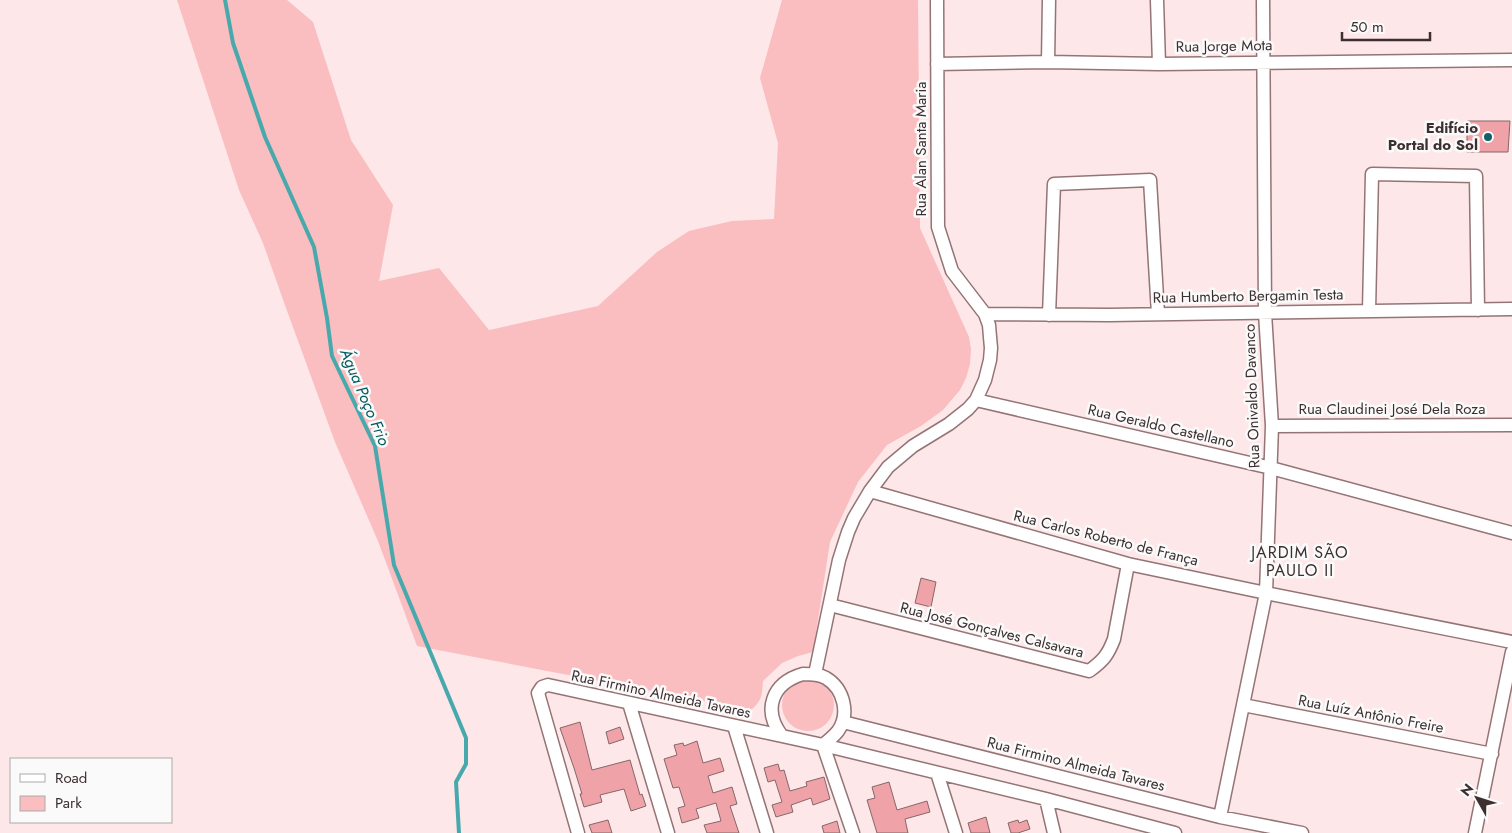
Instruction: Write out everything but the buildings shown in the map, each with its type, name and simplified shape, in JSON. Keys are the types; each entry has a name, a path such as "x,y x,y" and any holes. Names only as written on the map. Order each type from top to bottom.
{"street":[{"name":"Rua Alan Santa Maria","path":"937,0 938,228 952,271 985,314"},
{"path":"1048,62 1049,0"},
{"path":"1157,0 1159,64"},
{"name":"Rua Onivaldo Davanco","path":"1220,817 1266,593 1272,426 1265,313 1264,0"},
{"name":"Rua Jorge Mota","path":"937,64 1048,62 1159,64 1512,60"},
{"path":"1369,311 1372,174 1476,176 1478,310"},
{"path":"1049,315 1054,184 1150,180 1158,314"},
{"name":"Rua Humberto Bergamin Testa","path":"985,314 1512,310"},
{"path":"852,833 823,745 838,732 843,722 845,709 842,697 832,683 826,678 815,674 839,560 854,518 870,491 888,467 913,446 950,424 976,400 985,380 991,348 989,325 985,314"},
{"name":"Rua Geraldo Castellano","path":"976,400 1271,468 1512,533"},
{"name":"Rua Claudinei José Dela Roza","path":"1272,426 1512,425"},
{"name":"Rua Carlos Roberto de França","path":"870,491 1128,564 1512,642"},
{"name":"Rua José Gonçalves Calsavara","path":"830,605 1089,671 1102,662 1114,639 1128,564"},
{"path":"1475,833 1512,652"},
{"name":"Rua Firmino Almeida Tavares","path":"782,736 775,727 772,716 772,704 775,693 782,684 792,677 803,674 815,674"},
{"name":"Rua Firmino Almeida Tavares","path":"578,833 538,693 542,687 548,685 823,745 1046,799 1147,829 1175,833"},
{"path":"629,703 668,833"},
{"name":"Rua Luíz Antônio Freire","path":"1243,705 1492,754"},
{"name":"Rua Firmino Almeida Tavares","path":"843,722 1220,817 1302,833"},
{"path":"734,726 767,833"},
{"path":"937,773 956,833"},
{"path":"1046,799 1054,833"}],"green space":[{"path":"177,0 287,0 313,22 351,140 393,205 379,281 439,268 489,330 598,306 657,252 689,231 732,221 774,219 778,143 760,78 782,0 918,0 920,228 969,337 971,349 970,364 960,390 943,410 921,426 887,445 858,482 830,542 813,652 782,663 763,681 761,697 751,710 417,646 378,541 335,442 263,243 239,190"},
{"path":"808,679 818,681 826,687 832,695 834,705 832,715 826,723 818,729 808,731 798,729 790,723 784,715 782,705 784,695 790,687 798,681"}],"waterway":[{"name":"Água Poço Frio","path":"225,0 233,43 265,137 314,247 332,356 375,446 394,565 466,738 466,764 456,782 459,833"}],"place":[{"name":"Edifício Portal do Sol","path":"1488,137"}],"district":[{"name":"JARDIM SÃO PAULO II","path":"1300,561"}]}
